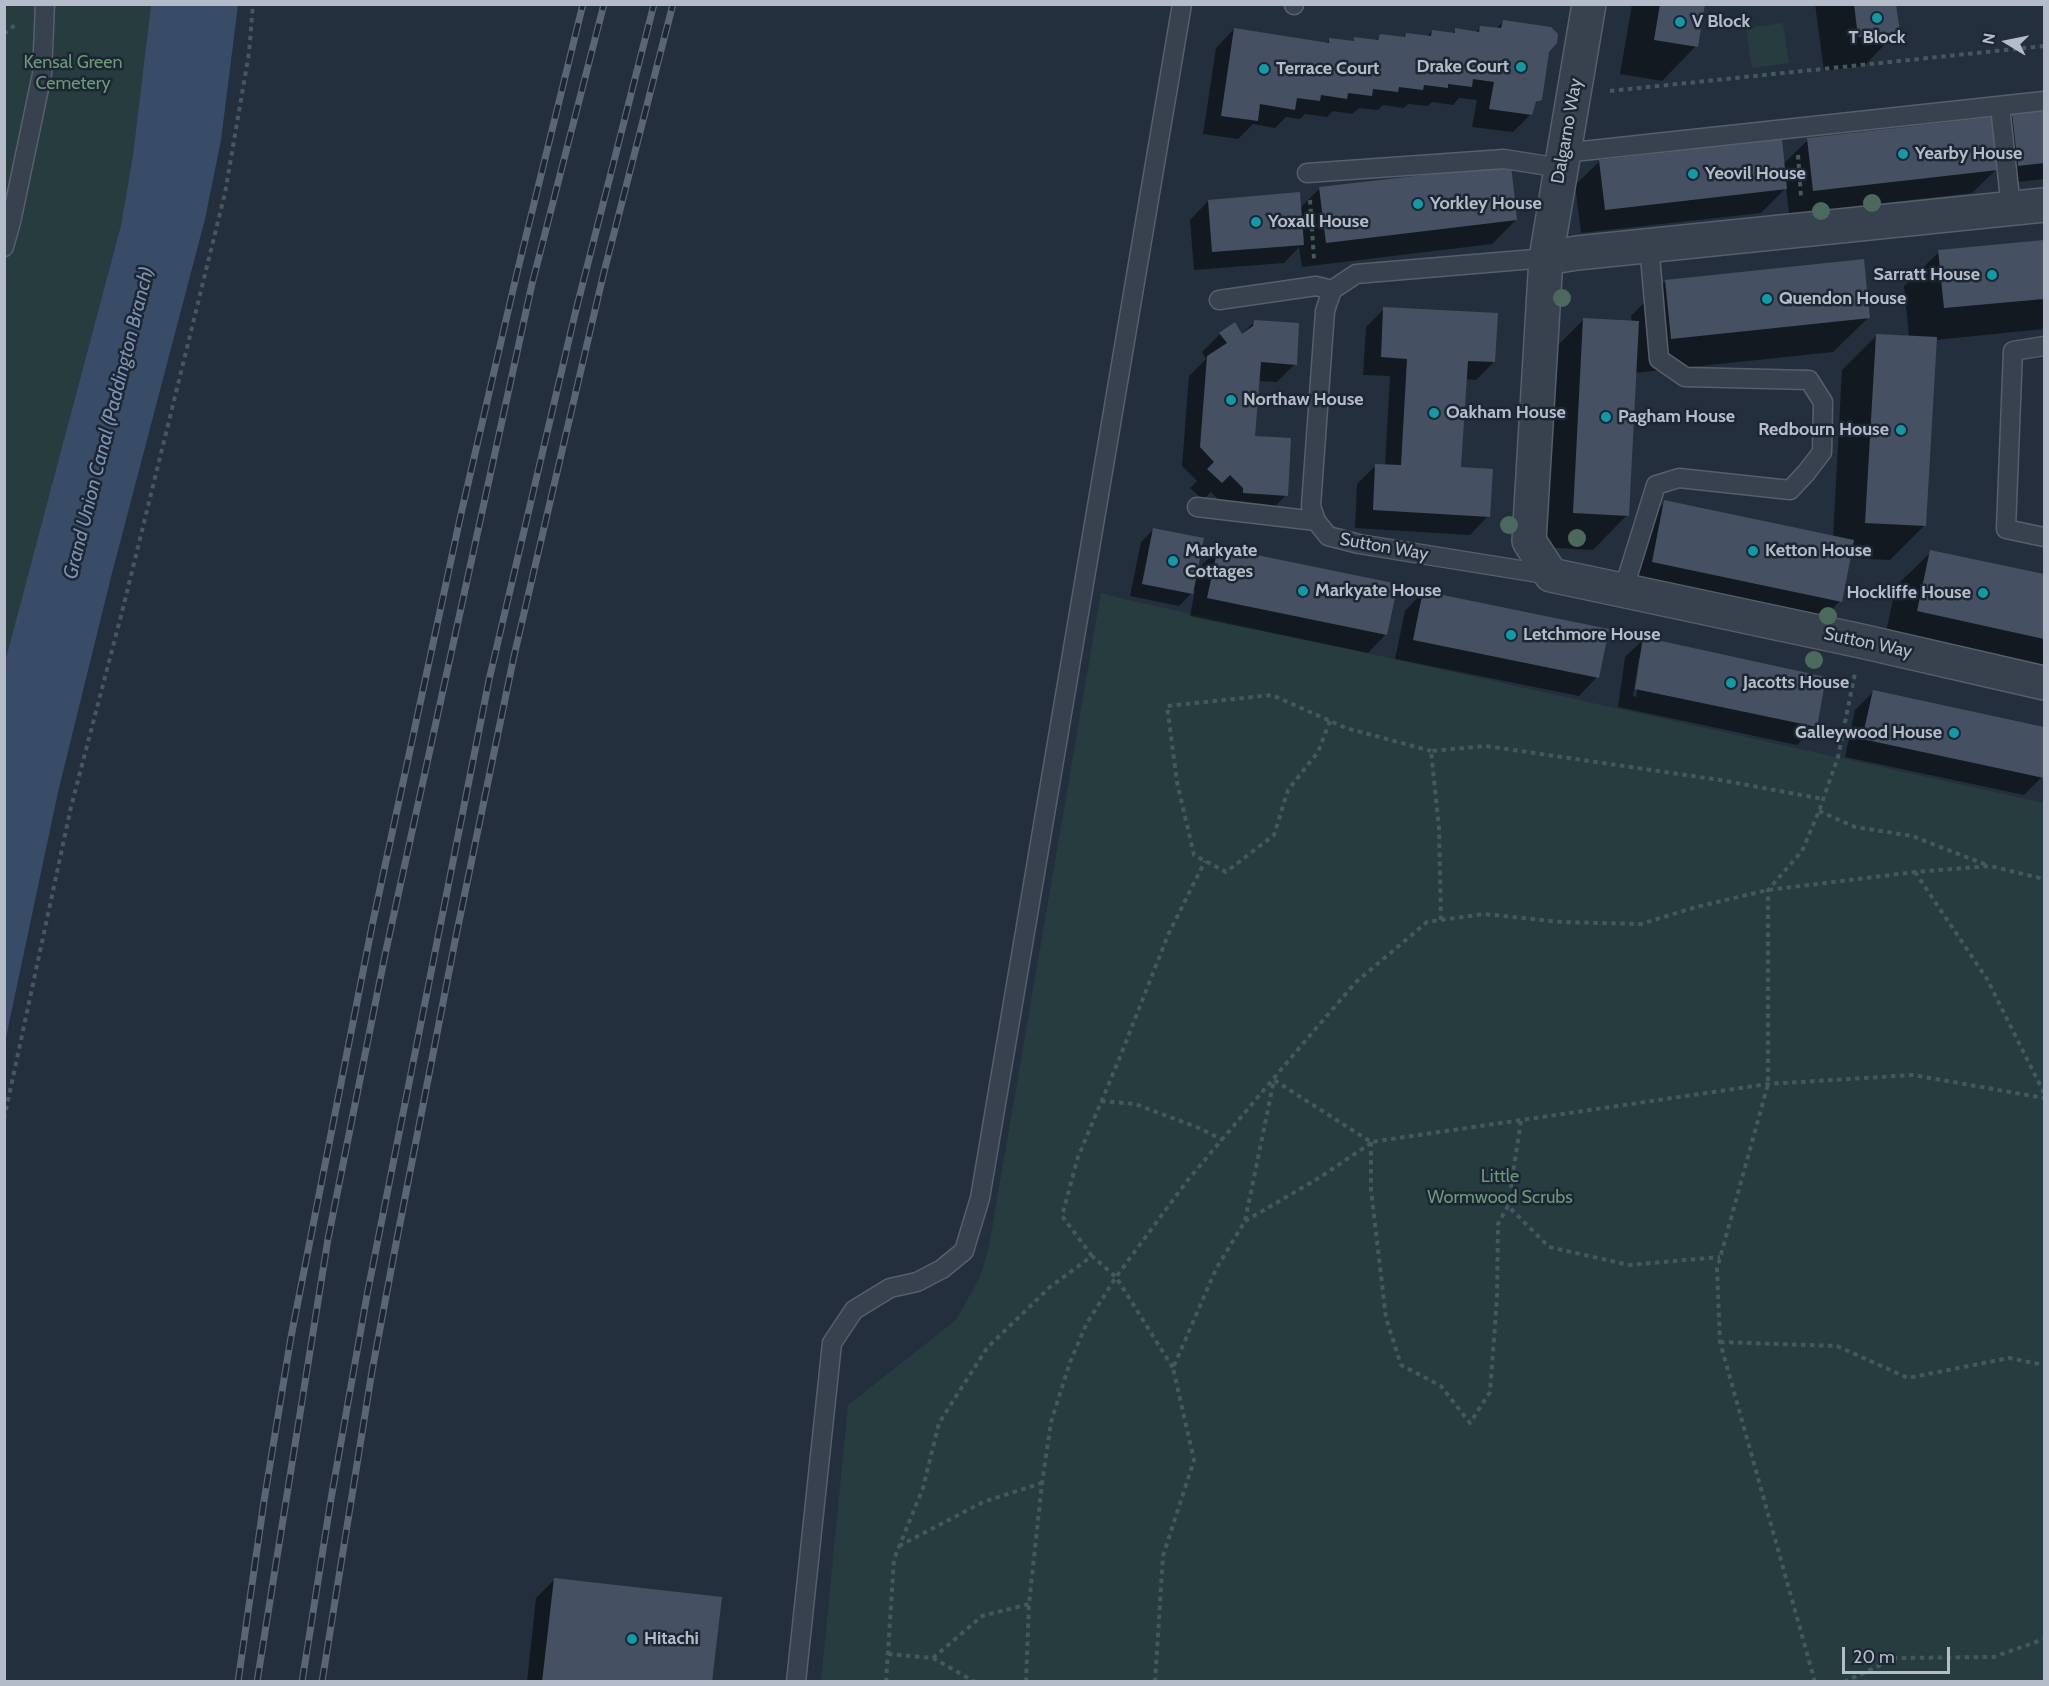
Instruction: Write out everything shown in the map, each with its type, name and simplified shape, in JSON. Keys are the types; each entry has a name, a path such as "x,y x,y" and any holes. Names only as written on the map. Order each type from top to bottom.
{"street":[{"name":"Dalgarno Way","path":"1546,258 1588,4"},
{"path":"1551,575 1529,541 1546,258 1649,245 2044,205"},
{"name":"Sutton Way","path":"1551,575 1861,641 2044,683"}],"lane":[{"path":"4,247 42,74 45,4"},
{"path":"796,1682 832,1343 854,1310 890,1288 917,1282 942,1269 964,1251 980,1198 1182,4"},
{"path":"1307,173 1504,159 1562,160 1796,129 2044,101"},
{"path":"2000,106 2011,208"},
{"path":"1623,591 1656,485 1679,478 1790,490 1822,452 1823,402 1809,380 1685,377 1659,359 1649,245"},
{"path":"1220,300 1324,288 1356,274 1546,258"},
{"name":"Sutton Way","path":"1324,288 1325,311 1311,506 1316,521 1328,536 1359,544 1551,575"},
{"path":"2044,346 2013,351 2006,529 2044,537"},
{"path":"1197,507 1316,521"}],"path":[{"path":"4,1119 71,807 122,612 225,193 249,53 253,4"},
{"path":"1573,95 2044,46"},
{"path":"1796,129 1805,229"},
{"path":"1307,173 1324,288"},
{"path":"1815,1682 1720,1342 1717,1269 1768,1084 1768,890 1802,851 1819,811 1838,757 1861,641"},
{"path":"1330,721 1318,752 1288,790 1274,835 1226,872 1194,855 1177,782 1167,706 1272,695 1346,728 1431,751 1486,747 1720,780 1823,799"},
{"path":"1431,751 1439,828 1441,920"},
{"path":"1819,811 1855,827 1912,836 1990,866 2044,879"},
{"path":"1155,1682 1163,1556 1194,1460 1173,1368 1116,1277 1092,1256 1062,1216 1078,1157 1168,935 1205,861"},
{"path":"1026,1682 1029,1604 1051,1422 1070,1362 1087,1323 1116,1277 1187,1181 1356,981 1427,922 1484,914 1561,922 1641,924 1696,907 1768,890 1915,872 1990,866"},
{"path":"1915,872 1987,979 2044,1092"},
{"path":"1245,1221 1318,1178 1371,1142 1768,1084 1913,1076 2044,1098"},
{"path":"1274,1080 1371,1142"},
{"path":"1173,1368 1216,1269 1245,1221 1274,1080"},
{"path":"1101,1101 1135,1104 1199,1128 1222,1140"},
{"path":"1371,1142 1371,1190 1386,1318 1401,1365 1441,1386 1470,1422 1490,1392 1497,1298 1498,1224 1508,1206 1521,1121"},
{"path":"1508,1206 1549,1247 1629,1265 1720,1257"},
{"path":"886,1682 894,1559 923,1488 939,1424 987,1348 1050,1287 1092,1256"},
{"path":"1720,1342 1837,1346 1908,1378 2009,1358 2044,1365"},
{"path":"899,1546 983,1502 1042,1483"},
{"path":"933,1658 982,1616 1029,1604"},
{"path":"1844,1682 1896,1658 1994,1656 2044,1639"},
{"path":"888,1654 933,1658 975,1682"}],"green space":[{"name":"Kensal Green Cemetery","path":"5,5 151,5 133,155 121,225 5,663"},
{"path":"1783,23 1789,63 1752,68 1746,28"},
{"name":"Little Wormwood Scrubs","path":"1101,593 2044,803 2044,1681 821,1681 848,1405 956,1320 980,1277 989,1246"}],"water":[{"name":"Grand Union Canal (Paddington Branch)","path":"151,5 238,5 221,140 205,219 112,573 58,792 5,1042 5,662 121,225 133,155"}],"building":[{"name":"V Block","path":"1660,4 1705,4 1698,47 1654,40"},
{"name":"T Block","path":"1854,4 1896,4 1900,32 1858,37"},
{"path":"1503,20 1551,27 1558,34 1557,43 1549,52 1542,100 1536,102 1532,115 1489,109 1494,82 1473,79 1472,87 1448,84 1448,88 1424,85 1423,90 1399,87 1398,92 1373,89 1372,96 1348,93 1347,99 1321,95 1320,101 1297,98 1295,110 1260,104 1258,121 1221,116 1234,28 1329,43 1329,38 1354,41 1354,37 1378,40 1380,34 1405,37 1406,33 1431,36 1432,30 1455,33 1455,28 1479,32 1480,26 1501,28"},
{"path":"2044,110 2044,163 2018,166 2012,114"},
{"name":"Yearby House","path":"1993,117 1998,170 1813,191 1807,138"},
{"name":"Yeovil House","path":"1782,139 1787,189 1605,210 1599,160"},
{"name":"Yorkley House","path":"1511,165 1517,220 1326,243 1319,187"},
{"name":"Yoxall House","path":"1300,192 1304,245 1212,252 1208,200"},
{"name":"Sarratt House","path":"2044,240 2044,299 1944,308 1938,250"},
{"name":"Quendon House","path":"1864,259 1870,318 1671,339 1665,280"},
{"name":"Oakham House","path":"1383,307 1498,313 1495,362 1468,361 1461,467 1493,469 1490,517 1373,510 1375,464 1401,465 1407,359 1381,357"},
{"name":"Pagham House","path":"1583,318 1639,321 1629,516 1573,513"},
{"name":"Northaw House","path":"1254,320 1299,323 1297,365 1261,362 1255,436 1291,438 1288,496 1243,493 1243,488 1230,475 1222,483 1207,469 1214,462 1200,447 1207,356 1227,343 1219,333 1235,322 1242,334 1253,326"},
{"name":"Redbourn House","path":"1876,334 1937,337 1926,526 1865,523"},
{"name":"Ketton House","path":"1664,500 1854,540 1842,602 1652,562"},
{"name":"Markyate Cottages","path":"1153,528 1204,538 1193,594 1142,584"},
{"name":"Markyate House","path":"1218,547 1398,584 1387,635 1207,598"},
{"name":"Hockliffe House","path":"1930,550 2044,574 2044,639 1917,611"},
{"name":"Letchmore House","path":"1423,591 1609,629 1599,678 1413,640"},
{"name":"Jacotts House","path":"1643,637 1826,677 1817,727 1635,689"},
{"name":"Galleywood House","path":"1873,690 2044,727 2044,778 1862,739"},
{"name":"Hitachi","path":"554,1578 722,1597 712,1682 542,1682"}],"railway":[{"path":"238,1682 291,1337 372,926 461,514 583,4"},
{"path":"257,1682 328,1239 385,955 532,284 604,4"},
{"path":"302,1682 367,1295 489,680 575,314 654,4"},
{"path":"322,1682 372,1371 455,941 514,656 603,276 673,4"}],"place":[{"name":"T Block","path":"1877,18"},
{"name":"V Block","path":"1680,22"},
{"name":"Drake Court","path":"1521,67"},
{"name":"Terrace Court","path":"1264,69"},
{"name":"Yearby House","path":"1903,154"},
{"name":"Yeovil House","path":"1693,174"},
{"name":"Yorkley House","path":"1418,204"},
{"name":"Yoxall House","path":"1256,222"},
{"name":"Sarratt House","path":"1992,275"},
{"name":"Quendon House","path":"1767,299"},
{"name":"Northaw House","path":"1231,400"},
{"name":"Oakham House","path":"1434,413"},
{"name":"Pagham House","path":"1606,417"},
{"name":"Redbourn House","path":"1901,430"},
{"name":"Ketton House","path":"1753,551"},
{"name":"Markyate Cottages","path":"1173,561"},
{"name":"Markyate House","path":"1303,591"},
{"name":"Hockliffe House","path":"1983,593"},
{"name":"Letchmore House","path":"1511,635"},
{"name":"Jacotts House","path":"1731,683"},
{"name":"Galleywood House","path":"1954,733"},
{"name":"Hitachi","path":"632,1639"}]}
